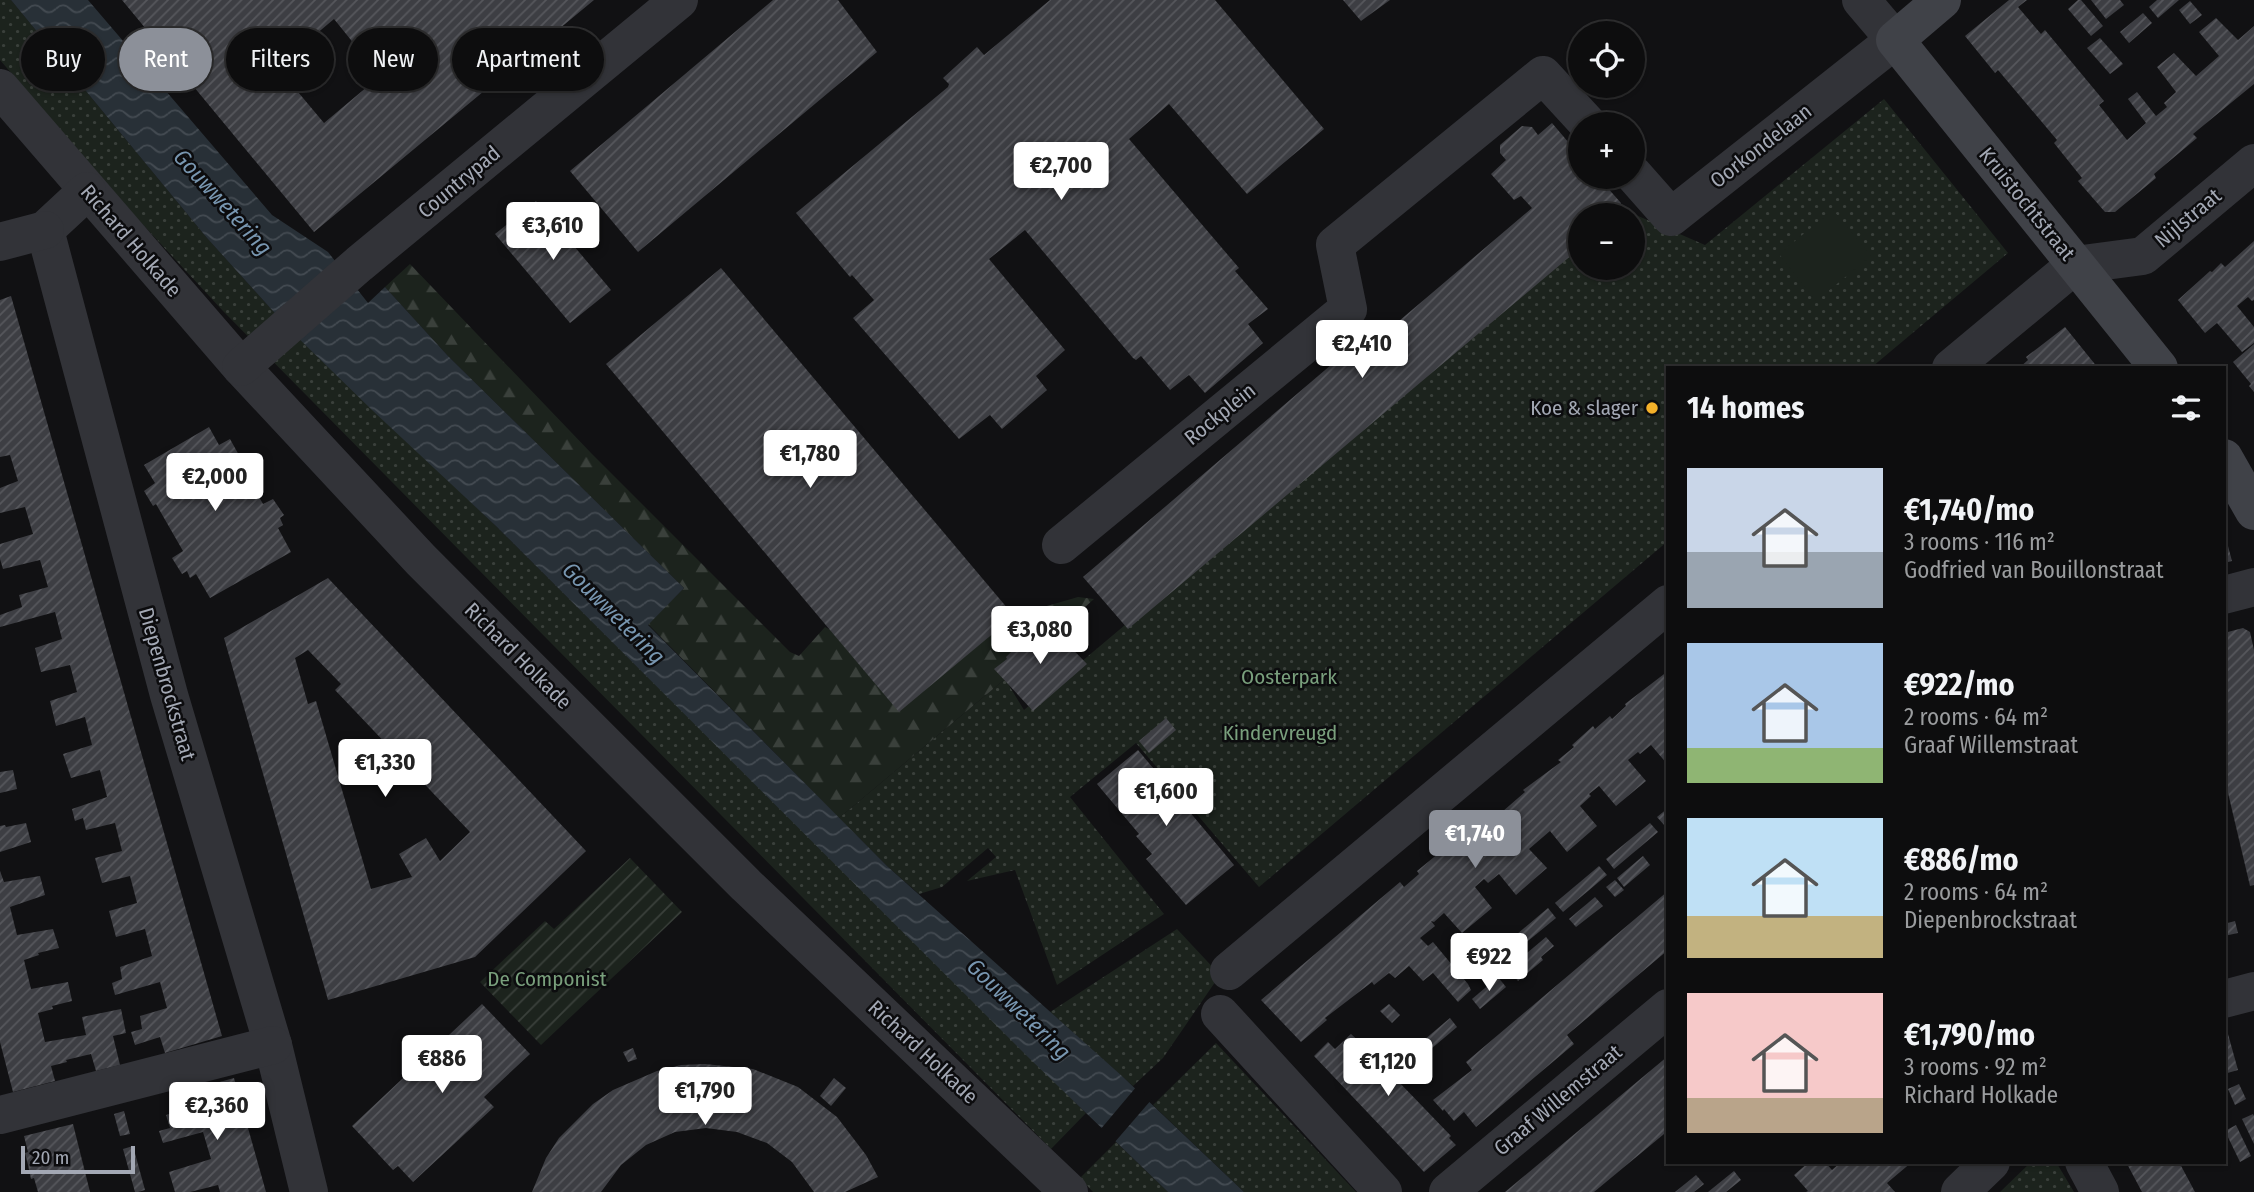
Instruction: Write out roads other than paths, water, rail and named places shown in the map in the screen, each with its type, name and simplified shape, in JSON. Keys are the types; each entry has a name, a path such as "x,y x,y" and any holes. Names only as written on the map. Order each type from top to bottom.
{"street":[{"name":"Countrypad","path":"241,367 359,264 679,0"},
{"path":"1861,0 1895,40 1942,0"},
{"name":"Oorkondelaan","path":"1645,188 1671,217 1895,40"},
{"name":"Kruistochtstraat","path":"1895,40 2157,366"},
{"name":"Rockplein","path":"1061,545 1348,309 1335,245 1543,75 1577,112"},
{"name":"Richard Holkade","path":"0,89 241,367 421,560 746,885 1069,1192"},
{"name":"Nijlstraat","path":"2075,265 2143,256 2254,163"},
{"path":"0,242 45,230 87,191"},
{"name":"Diepenbrockstraat","path":"45,230 169,695 273,1045 309,1192"},
{"path":"1953,366 2075,265"},
{"path":"2226,462 2254,511"},
{"path":"2226,594 2254,587"},
{"path":"1229,971 1666,606"},
{"path":"2226,999 2254,992"},
{"name":"Graaf Willemstraat","path":"1448,1192 1666,1009"},
{"path":"1220,1014 1383,1192"},
{"path":"0,1115 273,1045"},
{"path":"1960,1192 1989,1164"},
{"path":"2085,1164 2100,1192"}],"water":[{"name":"Gouwwetering","path":"11,0 88,0 119,36 119,91 166,91 272,215 328,252 368,303 385,287 448,356 684,588 648,625 887,866 1122,1076 1244,1192 1168,1192 1030,1059 497,527 291,331 207,238 86,91 105,91 105,28 34,28"}],"place":[{"name":"Koe & slager","path":"1652,408"}],"park label":[{"name":"Oosterpark","path":"1289,677"},
{"name":"Kindervreugd","path":"1280,733"},
{"name":"De Componist","path":"547,979"}]}
